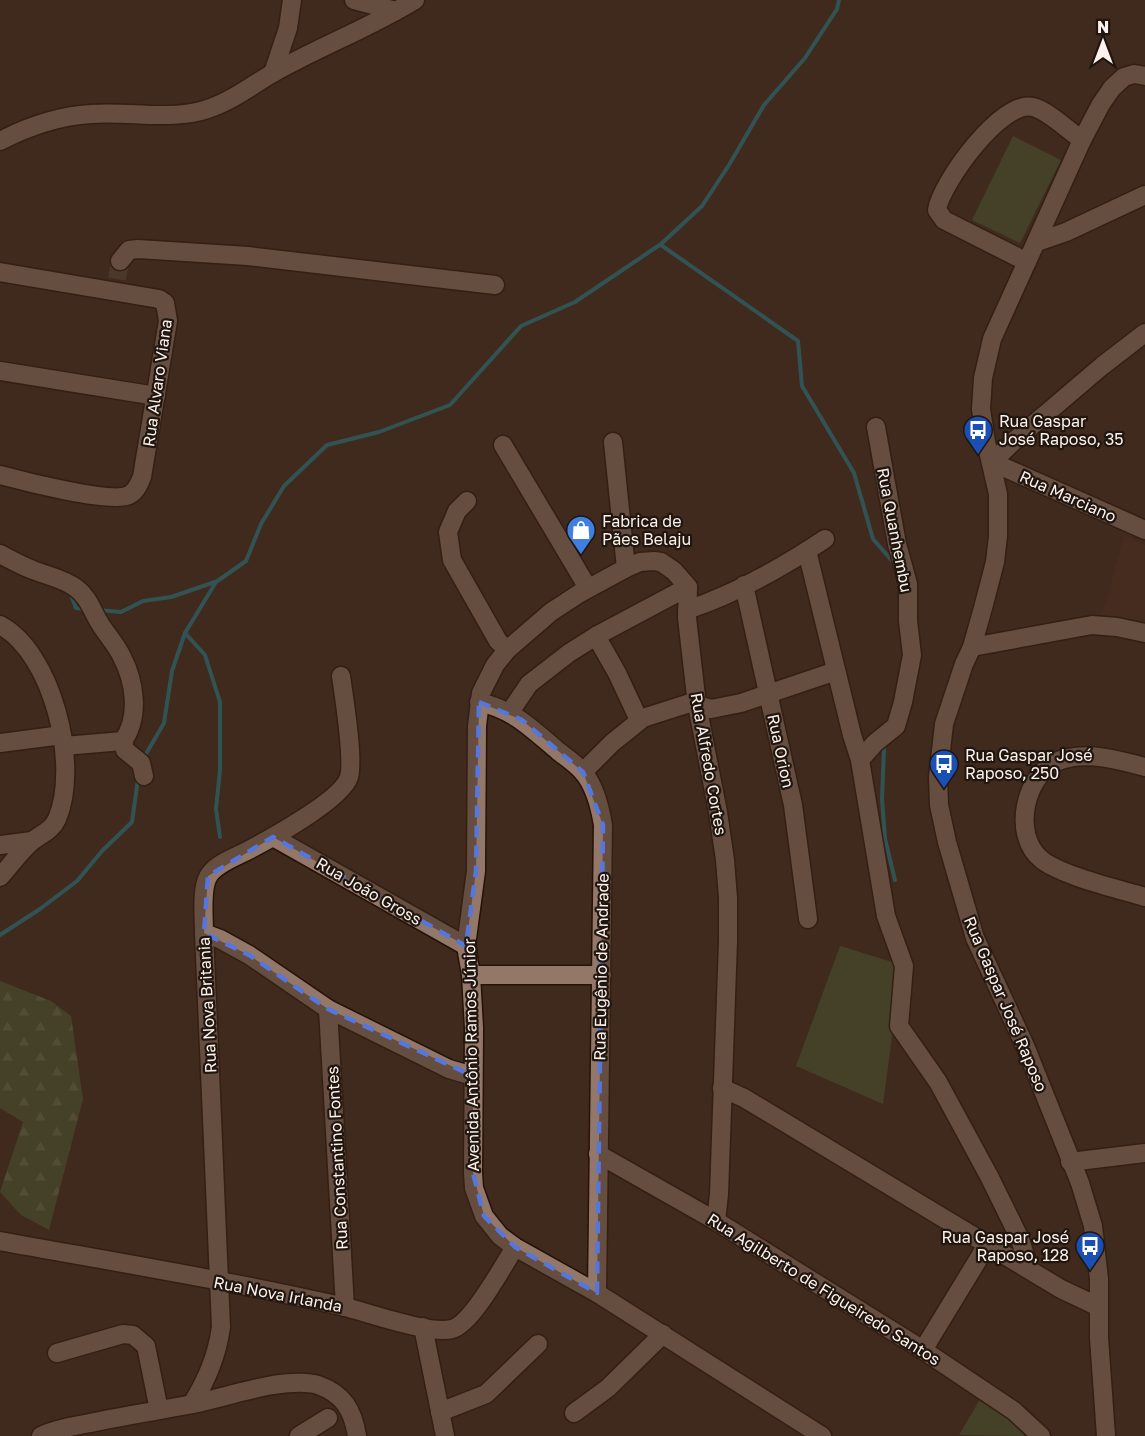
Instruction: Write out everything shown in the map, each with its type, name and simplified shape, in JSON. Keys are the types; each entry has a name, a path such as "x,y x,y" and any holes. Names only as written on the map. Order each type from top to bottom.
{"street":[{"path":"273,73 288,28 292,0"},
{"path":"354,0 396,11"},
{"path":"0,141 30,126 79,115 182,114 213,108 243,93 273,73 415,0"},
{"name":"Rua Gaspar José Raposo","path":"1106,1436 1097,1306 1099,1279 1094,1226 1084,1194 1026,1048 975,938 939,805 938,777 944,724 972,647 995,562 998,536 998,494 981,409 983,378 992,339 1082,140 1112,88 1129,75 1145,76"},
{"path":"1026,262 944,220 937,210 941,196 961,161 981,138 1020,108 1029,106 1040,110 1082,140"},
{"path":"1037,242 1066,232 1145,195"},
{"path":"118,277 129,250 138,249 215,254 495,285"},
{"name":"Rua Alvaro Viana","path":"0,272 118,277 165,303 168,321 142,477 135,490 126,497 66,491 0,475"},
{"path":"992,462 1102,366 1145,333"},
{"path":"0,371 156,396"},
{"name":"Rua Quanhembu","path":"860,760 875,743 896,726 912,656 908,621 908,584 897,544 876,427"},
{"path":"613,442 626,568"},
{"path":"503,445 588,588"},
{"name":"Rua Marciano","path":"992,462 1145,530"},
{"path":"466,501 451,522 448,532 453,560 498,641 507,650"},
{"path":"687,610 718,599 825,539"},
{"path":"807,551 860,760 887,922 904,966 899,1021 902,1030 938,1082 989,1176 1020,1239 1029,1269"},
{"path":"0,554 71,585 88,601 123,657 131,681 134,699 132,725 123,741 124,750 142,766 144,776"},
{"path":"479,702 488,676 507,650 551,612 588,588 626,568 646,561 661,562 681,577 688,587 596,636 552,666 529,684 510,712"},
{"name":"Rua Orion","path":"744,585 793,805 807,920"},
{"name":"Rua Alfredo Cortes","path":"688,587 687,610 697,705 718,812 728,898 719,1194 716,1221"},
{"path":"0,625 8,629 21,642 43,675 55,702 63,740 65,784 57,818 47,833 32,841 0,877"},
{"path":"972,647 1092,626 1118,627 1145,633"},
{"path":"596,636 617,673 639,720"},
{"path":"583,772 639,720 690,703 711,709 741,703 836,671"},
{"name":"Rua Nova Britania","path":"192,1404 209,1372 218,1346 221,1328 204,933 205,885 208,876 226,862 273,837 342,788 349,776 350,766 342,675"},
{"name":"Rua Eugênio de Andrade","path":"479,702 510,712 522,720 583,772 597,801 603,825 597,1293"},
{"name":"Avenida Antônio Ramos Júnior","path":"479,702 476,871 465,946 471,975 474,1028 474,1188 484,1216 490,1226 515,1247 597,1293 822,1436"},
{"path":"0,743 63,740 123,741"},
{"path":"1145,768 1113,758 1063,759 1046,769 1038,778 1027,799 1024,815 1024,828 1033,851 1041,859 1063,871 1145,897"},
{"name":"Rua João Gross","path":"273,837 465,946"},
{"path":"0,845 32,841"},
{"path":"204,933 249,955 328,1009 449,1068 473,1076"},
{"path":"471,975 602,975"},
{"name":"Rua Constantino Fontes","path":"328,1009 345,1307"},
{"path":"722,1088 752,1103 1081,1300 1097,1306"},
{"path":"1070,1162 1145,1153"},
{"name":"Rua Agilberto de Figueiredo Santos","path":"598,1154 716,1221 923,1350 1014,1411 1041,1436"},
{"name":"Rua Nova Irlanda","path":"0,1240 345,1307 423,1327 452,1329 462,1323 473,1311 515,1247"},
{"path":"923,1350 987,1245"},
{"path":"423,1327 445,1436"},
{"path":"57,1353 123,1334 133,1335 146,1346 159,1410"},
{"path":"573,1413 608,1388 663,1334"},
{"path":"440,1412 486,1394 538,1344"},
{"path":"41,1436 50,1431 192,1404 274,1385 296,1383 316,1384 332,1391 346,1402 354,1420 357,1436"},
{"path":"299,1436 328,1418"}],"highlighted area":[{"path":"479,702 522,720 583,772 603,825 597,1293 515,1247 484,1216 473,1173 473,1076 328,1009 249,955 204,933 208,876 273,837 466,946 476,871"}],"shaded area":[{"path":"1124,535 1145,545 1145,625 1102,615"}],"green space":[{"path":"1013,136 1061,160 1020,243 972,220"},
{"path":"840,946 892,962 900,977 883,1104 796,1066"},
{"path":"0,981 51,1001 71,1016 83,1099 49,1230 21,1215 0,1192 23,1122 0,1108"},
{"path":"982,1396 1021,1430 1024,1436 959,1435"}],"waterway":[{"path":"220,837 216,809 220,770 220,702 205,655 185,633 216,582 246,561 261,524 284,486 327,445 379,432 450,405 521,326 575,302 661,244 702,206 764,105 805,58 837,9 839,0"},
{"path":"661,245 798,341 802,386 854,473 873,539 894,563"},
{"path":"98,610 121,612 143,601 171,597 215,582"},
{"path":"70,592 76,608 85,609"},
{"path":"143,759 164,723 172,671 185,633"},
{"path":"884,748 882,799 885,839 895,880"},
{"path":"0,935 77,881 102,851 132,822 138,779"}],"tunnel":[{"path":"117,279 120,261"}],"place":[{"name":"Rua Gaspar José Raposo, 35","path":"978,456"},
{"name":"Fabrica de Pães Belaju","path":"581,556"},
{"name":"Rua Gaspar José Raposo, 250","path":"944,790"},
{"name":"Rua Gaspar José Raposo, 128","path":"1090,1272"}]}
